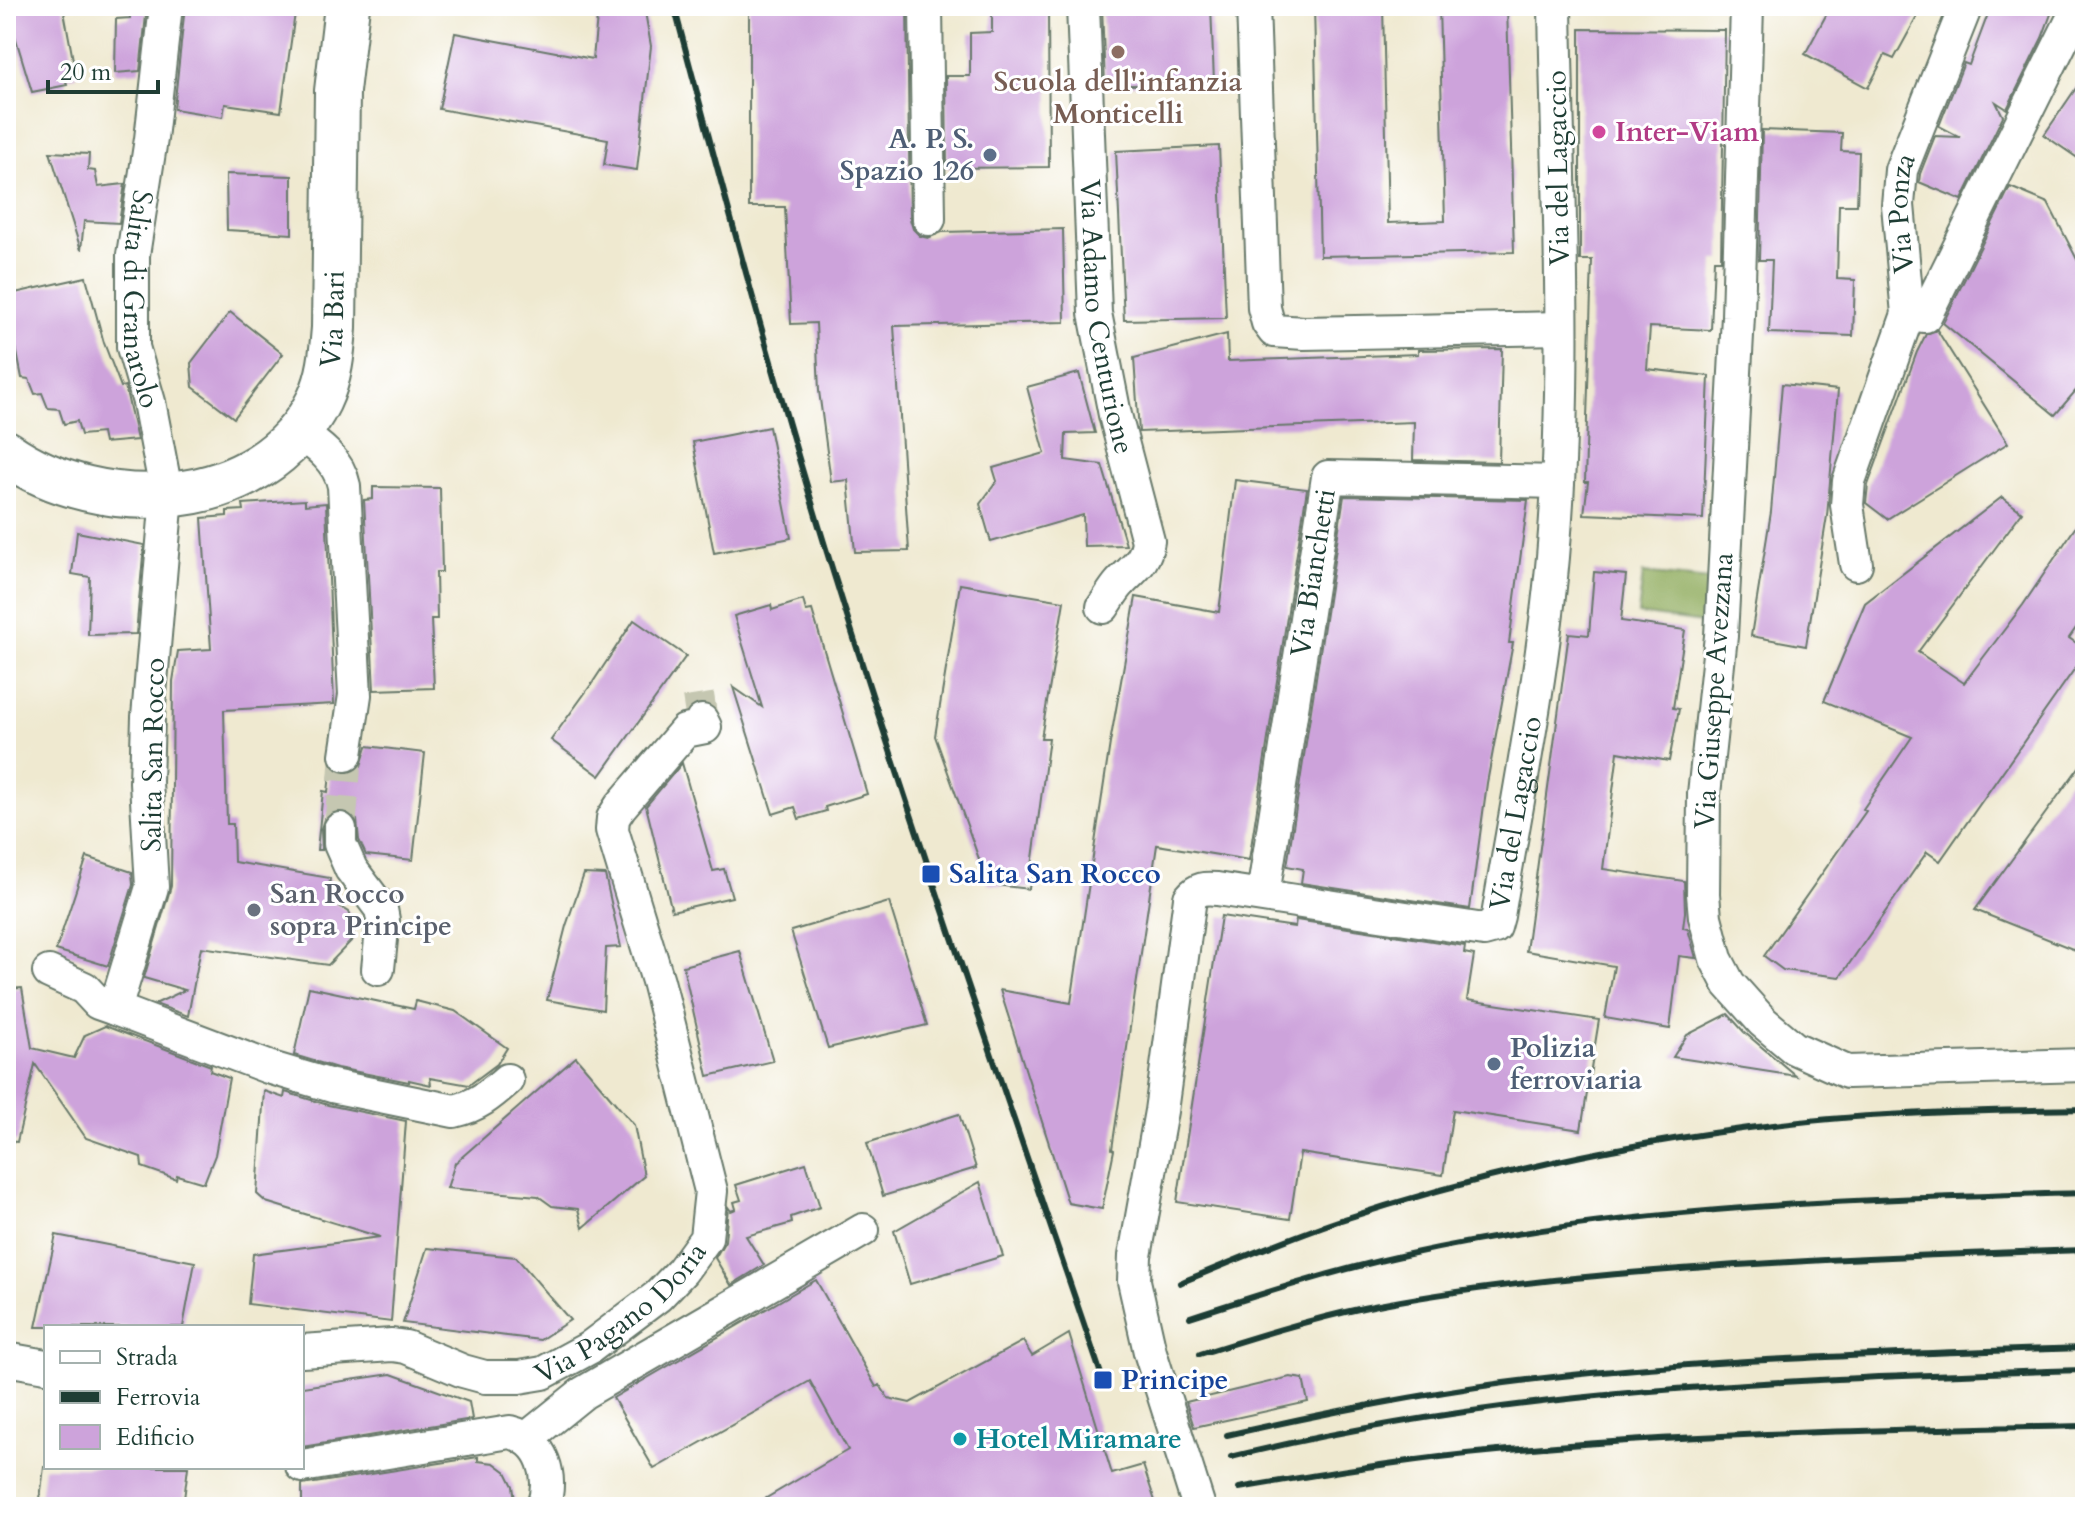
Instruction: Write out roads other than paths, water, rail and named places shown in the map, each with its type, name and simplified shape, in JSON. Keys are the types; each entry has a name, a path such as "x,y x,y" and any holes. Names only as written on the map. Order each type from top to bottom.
{"street":[{"name":"Salita di Granarolo","path":"166,6 151,139 133,255 133,347 149,402 167,496"},
{"name":"Via Bari","path":"6,453 45,475 93,491 167,496 204,488 243,474 274,457 297,432 318,402 331,365 337,91 347,6"},
{"path":"926,6 929,219"},
{"name":"Via Adamo Centurione","path":"1083,6 1095,313 1115,415 1148,541 1141,563 1119,584 1103,607"},
{"path":"1253,6 1264,308 1274,331 1560,328"},
{"name":"Via del Lagaccio","path":"1199,1507 1150,1352 1134,1281 1135,1256 1161,1111 1190,898 1196,891 1205,888 1484,930 1495,927 1539,661 1553,558 1558,482 1560,328 1555,6"},
{"name":"Via Giuseppe Avezzana","path":"1747,6 1737,332 1721,636 1704,794 1703,894 1705,917 1716,959 1729,984 1763,1022 1794,1048 1847,1072 2085,1065"},
{"name":"Via Ponza","path":"1856,564 1847,505 1849,481 1908,314 1898,205 1901,170 1966,6"},
{"path":"1908,314 1925,316 2079,6"},
{"path":"297,432 332,460 342,475 344,486 355,695 346,755"},
{"name":"Via Bianchetti","path":"1263,895 1328,477 1558,482"},
{"name":"Salita San Rocco","path":"115,1009 152,887 146,782 148,717 167,496"},
{"name":"Via Pagano Doria","path":"304,1351 392,1345 406,1347 485,1377 543,1373 589,1348 658,1296 682,1271 706,1238 711,1191 658,981 612,830 613,818 620,807 685,731 705,727 702,721"},
{"path":"340,829 340,844 351,869 381,909 383,920 378,969"},
{"path":"49,972 84,988 98,1003 268,1067 332,1086 454,1111 486,1099 507,1080"},
{"name":"Via Pagano Doria","path":"526,1439 583,1393 863,1230"},
{"path":"6,1359 44,1366"},
{"path":"304,1466 510,1432 534,1444 545,1467 547,1494 543,1507"}],"tunnel":[{"path":"698,695 702,721"},
{"path":"340,829 346,755"}],"railway":[{"path":"674,6 747,279 826,549 927,862 1103,1380"},
{"path":"1180,1283 1298,1235 1392,1204 1502,1174 1614,1150 1726,1131 1820,1120 2085,1109"},
{"path":"1190,1317 1378,1261 1573,1225 1828,1202 2085,1193"},
{"path":"1200,1354 1301,1323 1363,1308 1521,1284 1782,1262 2085,1250"},
{"path":"1227,1435 1419,1396 1604,1372 1810,1358 2085,1348"},
{"path":"1231,1457 1443,1415 1549,1401 1762,1383 2085,1370"},
{"path":"1239,1488 1467,1454 1622,1441 2085,1426"}],"place":[{"name":"Scuola dell'infanzia Monticelli","path":"1118,52"},
{"name":"Inter-Viam","path":"1599,132"},
{"name":"A. P. S. Spazio 126","path":"990,155"},
{"name":"Salita San Rocco","path":"931,874"},
{"name":"San Rocco sopra Principe","path":"254,910"},
{"name":"Polizia ferroviaria","path":"1494,1064"},
{"name":"Principe","path":"1103,1380"},
{"name":"Hotel Miramare","path":"960,1439"}]}
